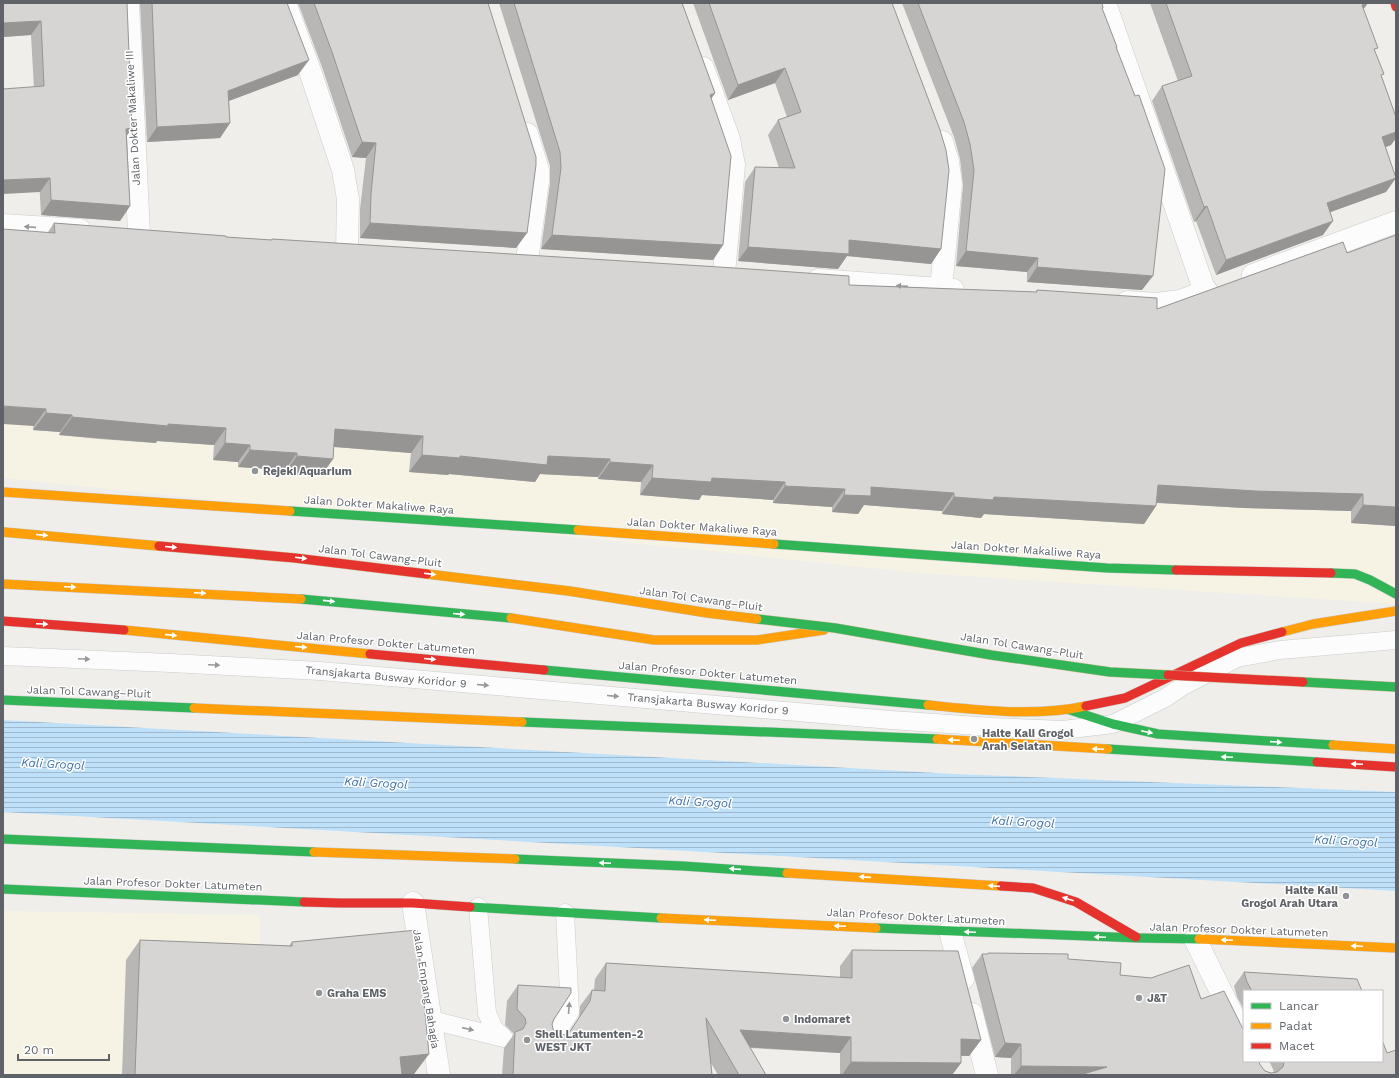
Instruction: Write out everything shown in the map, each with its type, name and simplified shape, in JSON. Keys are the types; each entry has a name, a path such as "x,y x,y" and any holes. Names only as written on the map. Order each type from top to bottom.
{"main road":[{"path":"1395,3 1396,7"},
{"name":"Jalan Dokter Makaliwe Raya","path":"3,492 459,522 1107,568 1355,574 1396,594"},
{"name":"Jalan Tol Cawang–Pluit","path":"3,532 295,558 562,590 708,613 835,628 991,655 1110,672 1396,687"},
{"path":"3,584 292,598 505,617 654,640 757,640 835,628"},
{"name":"Jalan Profesor Dokter Latumeten","path":"3,621 88,627 1003,712 1069,710 1125,698 1240,643 1313,624 1396,611"},
{"name":"Jalan Tol Cawang–Pluit","path":"3,700 938,739 1396,766"},
{"path":"1069,710 1113,724 1158,734 1396,749"},
{"path":"3,839 683,866 1033,888 1076,902 1139,938"},
{"name":"Jalan Profesor Dokter Latumeten","path":"3,889 340,902 413,903 950,931 1195,939 1396,948"}],"street":[{"name":"Jalan Dokter Makaliwe III","path":"128,3 139,234"},
{"path":"285,3 344,170 348,199 339,249 370,251"},
{"path":"1105,3 1205,292"},
{"path":"696,46 729,139 734,165 716,272 747,275"},
{"path":"521,117 538,170 538,181 527,261"},
{"path":"936,127 948,162 951,184 941,289"},
{"path":"1111,301 1157,304 1180,301 1396,222"},
{"path":"3,225 162,236"},
{"path":"802,279 972,291"},
{"name":"Jalan Empang Bahagia","path":"413,903 439,1075"},
{"path":"950,931 988,1075"},
{"path":"1195,939 1243,1036"}],"lane":[{"name":"Transjakarta Busway Koridor 9","path":"3,656 163,662 320,671 891,720 1063,730 1113,724 1165,698 1183,686 1237,658 1280,650 1396,640"},
{"path":"431,1020 504,1038 494,1029 487,1013 478,907"},
{"path":"551,1041 570,1012 565,912"}],"shaded area":[{"path":"3,359 1396,422 1396,604 920,573 3,478"},
{"path":"3,911 260,915 259,1075 3,1075"}],"water":[{"name":"Kali Grogol","path":"3,720 954,774 1396,792 1396,891 3,812"}],"building":[{"path":"3,3 127,3 132,128 126,129 130,206 51,200 50,178 3,180 3,89 44,86 41,21 3,23"},
{"path":"152,3 287,3 309,60 228,91 230,123 157,127"},
{"path":"314,3 488,3 536,157 527,233 370,223 376,143 362,142"},
{"path":"514,3 682,3 715,93 710,95 731,156 723,245 552,235 561,168 560,152"},
{"path":"709,3 892,3 940,130 946,150 949,170 941,249 849,240 849,254 748,247 755,167 795,168 778,120 801,112 785,68 738,85"},
{"path":"918,3 1102,3 1102,8 1116,47 1135,96 1139,95 1165,169 1153,276 1037,267 1038,258 966,251 974,170 970,144 964,122"},
{"path":"1166,3 1367,3 1362,5 1378,48 1374,49 1384,74 1381,75 1396,117 1396,132 1382,137 1396,178 1327,203 1333,221 1226,260 1207,206 1204,207 1162,86 1192,76"},
{"path":"54,223 226,237 849,276 849,285 1037,292 1037,290 1157,298 1157,309 1343,242 1347,253 1396,235 1396,507 1363,505 1363,494 1256,491 1158,485 1156,506 994,497 993,500 954,497 954,493 871,487 871,496 844,495 845,489 785,486 785,482 712,478 711,482 652,478 653,465 610,462 610,459 548,456 547,465 460,456 460,458 422,455 423,436 335,429 333,459 297,456 297,453 250,450 250,445 225,443 226,428 168,424 168,426 72,417 72,415 46,413 46,409 3,406 3,229 55,233"},
{"path":"417,930 429,1054 400,1057 402,1075 135,1075 140,940 292,946 292,942"},
{"path":"852,950 958,951 981,1040 961,1039 961,1063 851,1062 851,1037 740,1030 766,1075 739,1075 706,1018 712,1075 513,1075 515,1032 523,1029 526,1023 525,1018 517,1009 518,985 571,988 571,993 552,1024 556,1033 562,1035 568,1034 571,1030 590,1001 592,990 605,991 606,963 852,978"},
{"path":"982,954 1068,954 1068,959 1121,963 1120,975 1151,978 1189,965 1201,999 1224,991 1243,1029 1243,1062 1259,1062 1265,1071 1271,1073 1277,1072 1283,1067 1284,1062 1383,1062 1383,1043 1387,1053 1396,1050 1396,1075 1080,1075 1107,1067 1021,1066 1021,1044 1005,1043"},
{"path":"1244,972 1357,979 1362,990 1251,990"}],"traffic: fast":[{"path":"290,511 578,530"},
{"path":"774,544 1107,568 1176,570"},
{"path":"1331,573 1355,574 1396,594"},
{"path":"301,599 511,618"},
{"path":"757,619 835,628 991,655 1110,672 1168,675"},
{"path":"544,670 928,705"},
{"path":"1303,682 1396,687"},
{"path":"3,700 194,708"},
{"path":"1070,710 1113,724 1158,734 1333,745"},
{"path":"522,722 937,739"},
{"path":"1108,749 1317,762"},
{"path":"3,839 314,852"},
{"path":"515,859 683,866 787,873"},
{"path":"3,889 304,902"},
{"path":"470,907 661,918"},
{"path":"876,928 1199,939"}],"traffic: slow":[{"path":"3,492 290,511"},
{"path":"578,530 774,544"},
{"path":"3,532 159,546"},
{"path":"427,574 569,591 708,613 757,619"},
{"path":"3,584 301,599"},
{"path":"1282,632 1313,624 1396,611"},
{"path":"511,618 654,640 757,640 824,630"},
{"path":"124,630 370,654"},
{"path":"928,705 1007,712 1047,711 1086,706"},
{"path":"194,708 522,722"},
{"path":"937,739 1108,749"},
{"path":"1333,745 1396,749"},
{"path":"314,852 515,859"},
{"path":"787,873 1001,886"},
{"path":"661,918 876,928"},
{"path":"1199,939 1396,948"}],"traffic: jam":[{"path":"1395,3 1396,7"},
{"path":"159,546 295,558 427,574"},
{"path":"1176,570 1331,573"},
{"path":"3,621 124,630"},
{"path":"1086,706 1125,698 1241,643 1282,632"},
{"path":"370,654 544,670"},
{"path":"1168,675 1303,682"},
{"path":"1317,762 1396,767"},
{"path":"1001,886 1033,888 1076,902 1136,937"},
{"path":"304,902 413,903 470,907"}],"place":[{"name":"Rejeki Aquarium","path":"255,471"},
{"name":"Halte Kali Grogol Arah Selatan","path":"974,739"},
{"name":"Halte Kali Grogol Arah Utara","path":"1346,896"},
{"name":"Graha EMS","path":"319,993"},
{"name":"J&T","path":"1139,998"},
{"name":"Indomaret","path":"786,1019"},
{"name":"Shell Latumenten-2 WEST JKT","path":"527,1040"}]}
